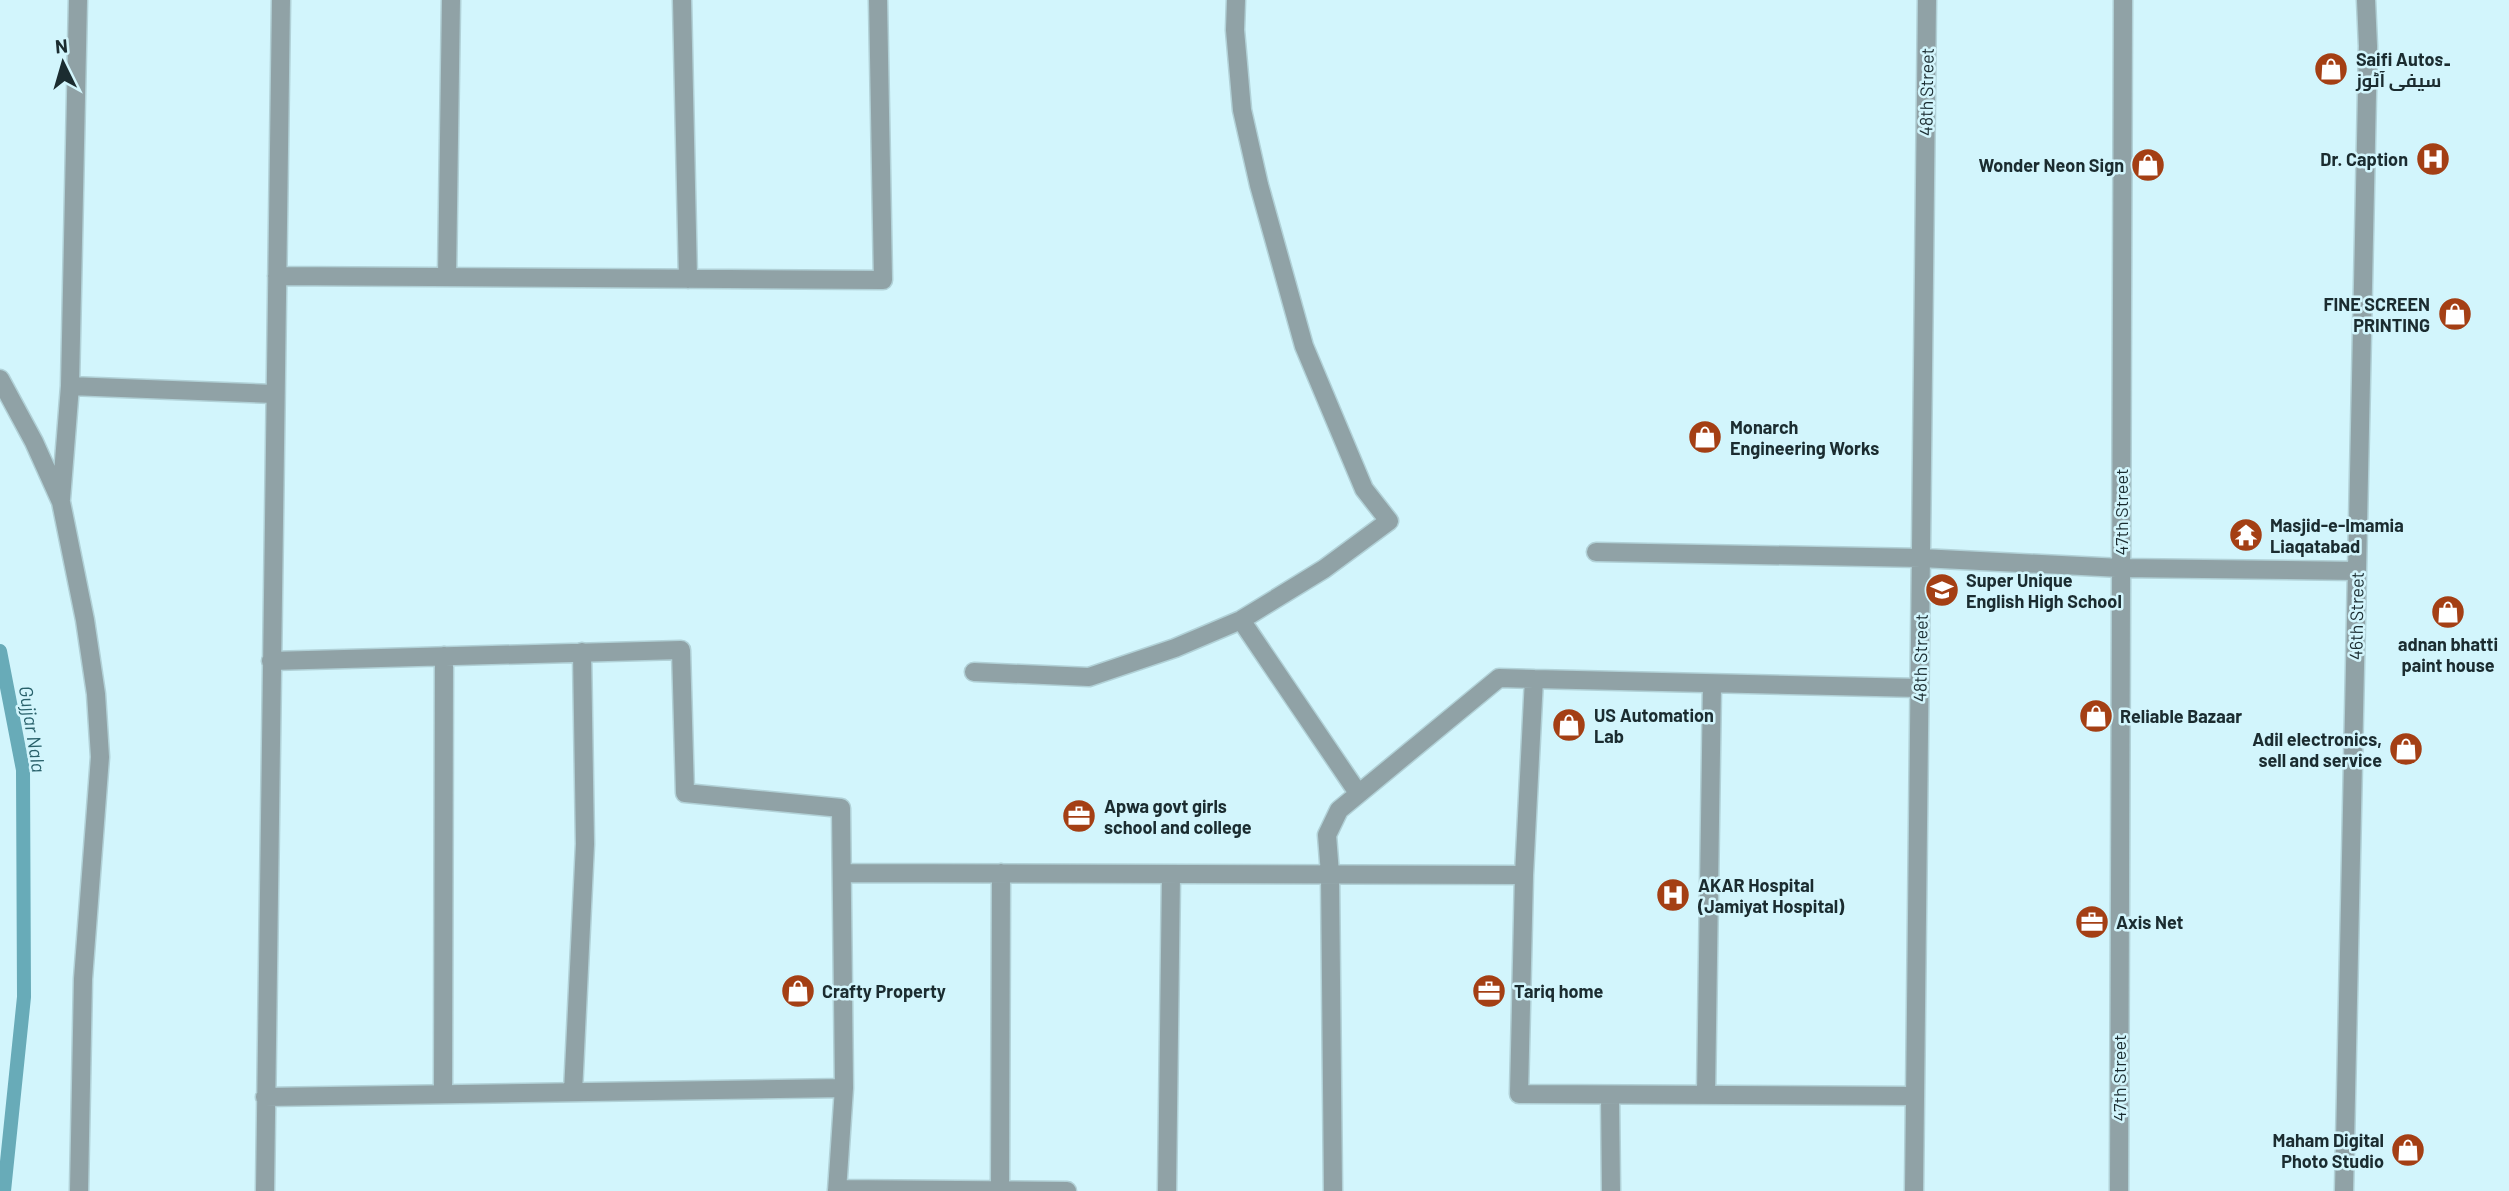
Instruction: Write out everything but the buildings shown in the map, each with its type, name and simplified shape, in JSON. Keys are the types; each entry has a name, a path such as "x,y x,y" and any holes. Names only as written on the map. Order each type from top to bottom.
{"street":[{"path":"61,502 70,386 78,0"},
{"path":"265,1191 281,0"},
{"path":"447,277 451,0"},
{"path":"682,0 688,279"},
{"path":"277,276 883,280 878,0"},
{"path":"974,672 1089,677 1175,648 1241,620 1324,569 1390,520 1364,489 1304,346 1259,185 1242,110 1236,0"},
{"name":"48th Street","path":"1913,1191 1927,0"},
{"name":"47th Street","path":"2119,1191 2123,0"},
{"name":"46th Street","path":"2344,1191 2368,46 2366,0"},
{"path":"0,379 34,442 61,502 96,694 100,757 83,979 79,1191"},
{"path":"70,386 275,394"},
{"path":"1596,552 1921,558 2121,568 2357,571"},
{"path":"1241,620 1358,793"},
{"path":"271,661 681,650 685,793 841,808 844,1088 837,1190 1067,1191"},
{"path":"573,1092 585,844 582,652"},
{"path":"443,1094 444,656"},
{"path":"1332,1191 1330,874 1327,835 1339,810 1358,793 1499,678 1919,688"},
{"path":"1534,679 1524,875 1519,1094 1915,1096"},
{"path":"1706,1095 1712,684"},
{"path":"842,873 1524,875"},
{"path":"1000,1190 1001,873"},
{"path":"1167,1191 1171,874"},
{"path":"265,1097 844,1088"},
{"path":"1610,1095 1611,1191"}],"waterway":[{"name":"Gujjar Nala","path":"0,651 23,770 24,997 4,1191"}],"place":[{"name":"Saifi Autos۔ سیفی آٹوز","path":"2331,69"},
{"name":"Dr. Caption","path":"2433,159"},
{"name":"Wonder Neon Sign","path":"2148,165"},
{"name":"FINE SCREEN PRINTING","path":"2455,314"},
{"name":"Monarch Engineering Works","path":"1705,437"},
{"name":"Masjid-e-Imamia Liaqatabad","path":"2246,535"},
{"name":"Super Unique English High School","path":"1942,590"},
{"name":"adnan bhatti paint house","path":"2448,612"},
{"name":"Reliable Bazaar","path":"2096,716"},
{"name":"US Automation Lab","path":"1569,725"},
{"name":"Adil electronics, sell and service","path":"2406,749"},
{"name":"Apwa govt girls school and college","path":"1079,816"},
{"name":"AKAR Hospital (Jamiyat Hospital)","path":"1673,895"},
{"name":"Axis Net","path":"2092,922"},
{"name":"Crafty Property","path":"798,991"},
{"name":"Tariq home","path":"1489,991"},
{"name":"Maham Digital Photo Studio","path":"2408,1150"}]}
